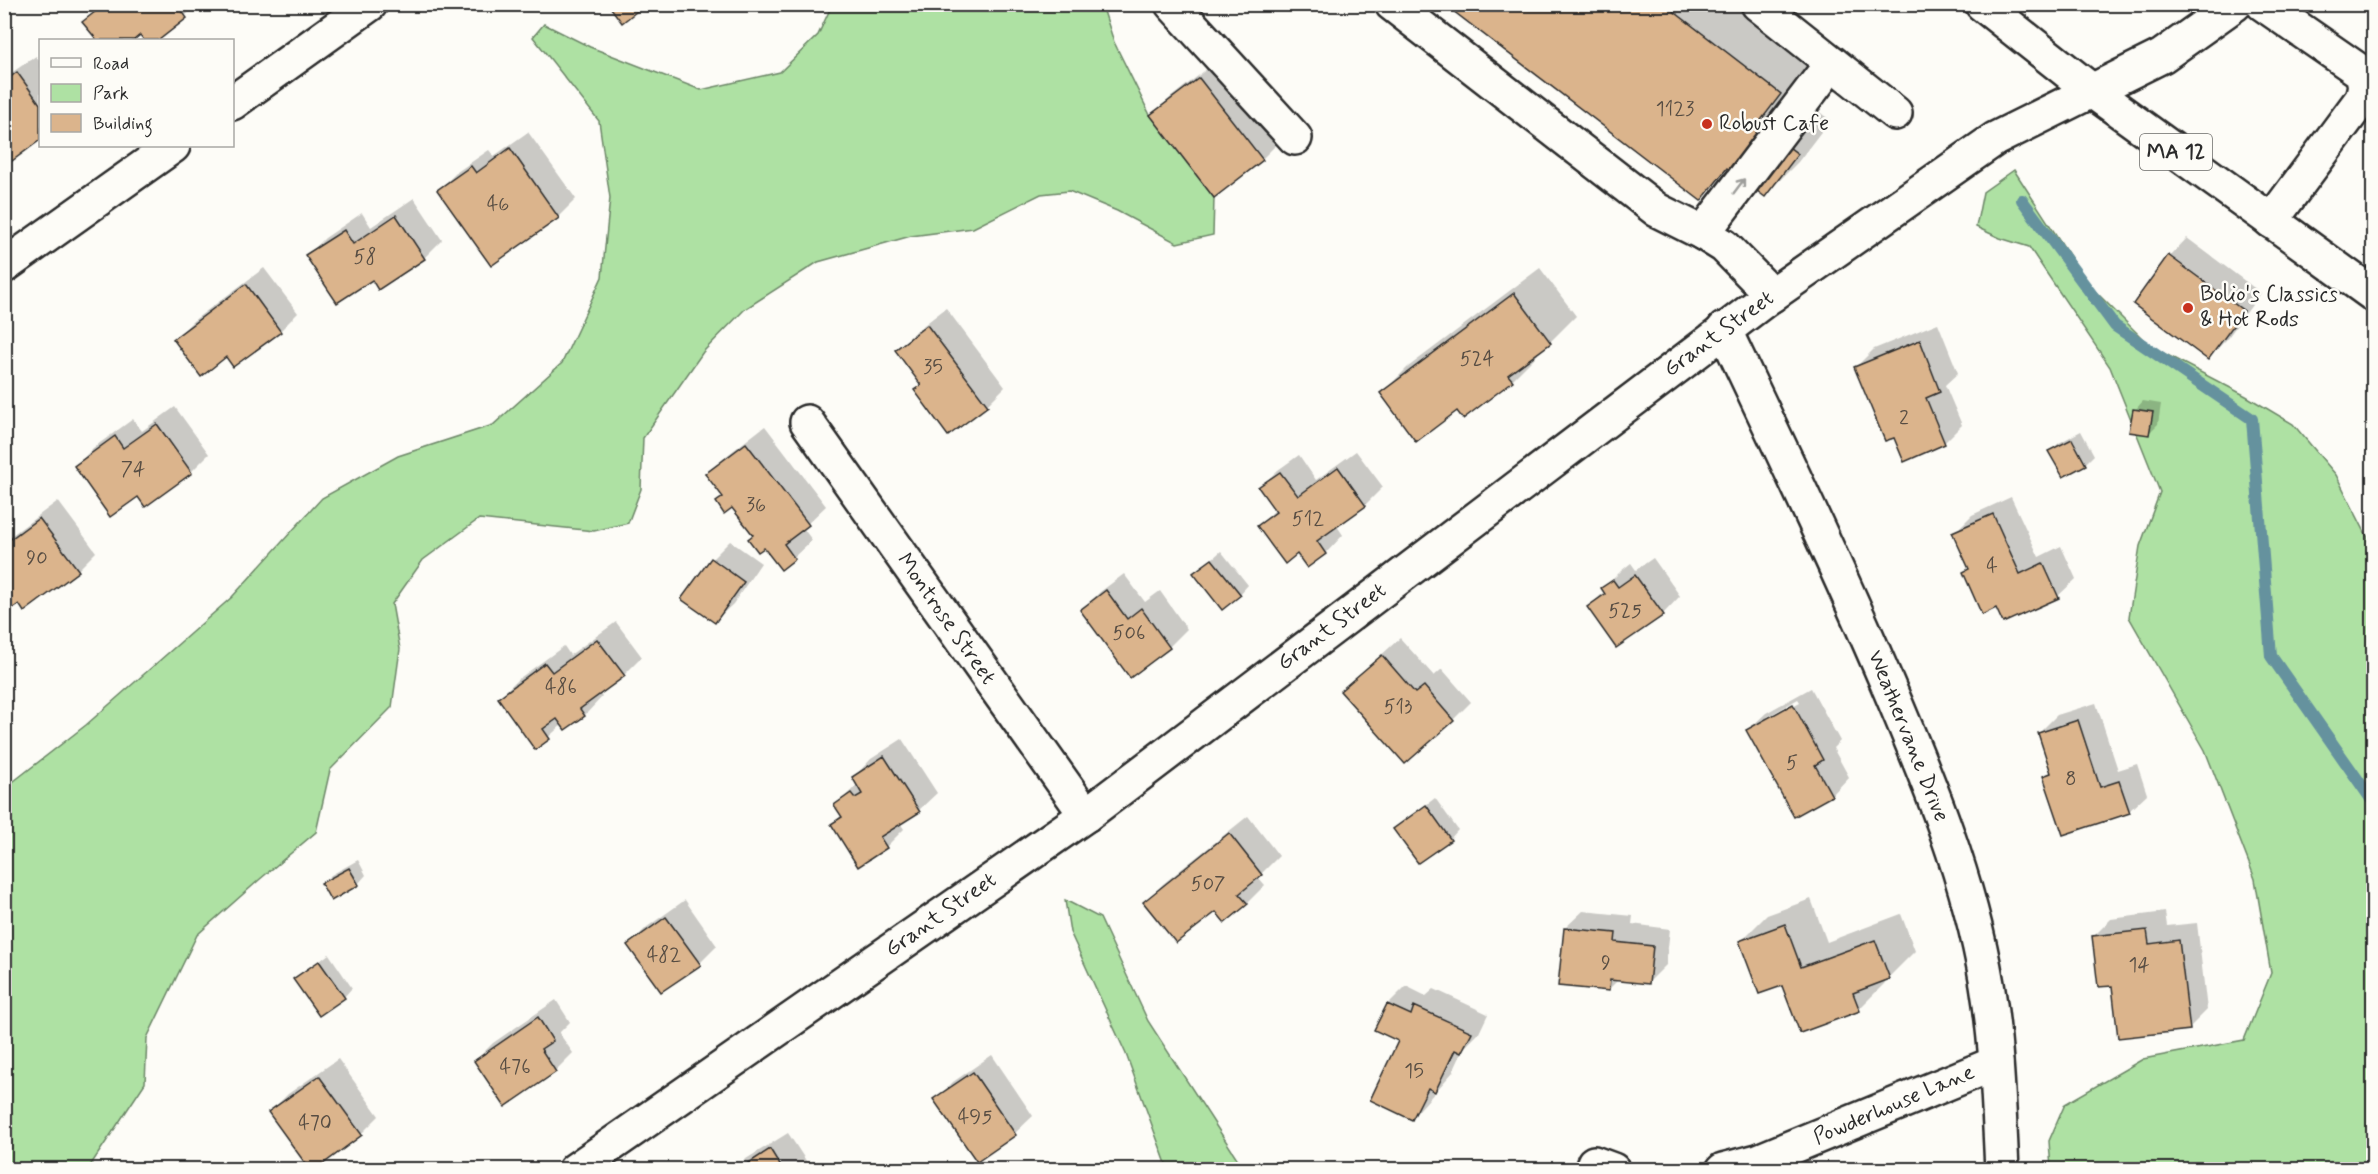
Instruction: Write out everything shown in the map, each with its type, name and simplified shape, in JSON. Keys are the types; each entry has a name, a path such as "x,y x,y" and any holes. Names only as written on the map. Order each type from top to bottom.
{"street":[{"path":"234,102 370,4"},
{"path":"1172,4 1295,138"},
{"path":"1392,4 1657,210 1703,232 1734,255 1772,295"},
{"path":"1758,4 1895,113"},
{"name":"MA 12","path":"1982,4 2092,91 2373,295"},
{"name":"Grant Street","path":"575,1170 1086,815 1724,329 1772,295 1995,139 2162,56 2235,4"},
{"path":"2263,4 2361,72 2365,81 2361,100 2271,220"},
{"path":"1703,232 1832,63"},
{"path":"4,266 172,147"},
{"name":"Weathervane Drive","path":"1724,329 1842,577 1935,796 1956,857 1987,984 1996,1063 2002,1170"},
{"name":"Montrose Street","path":"807,422 1086,815"},
{"name":"Powderhouse Lane","path":"1723,1170 1758,1161 1996,1063"}],"green space":[{"path":"832,5 1102,5 1114,42 1150,115 1214,198 1213,235 1177,243 1117,211 1069,191 1041,194 973,228 911,236 818,262 745,309 703,352 643,438 641,489 628,523 594,531 479,519 423,560 392,604 400,649 392,707 330,770 316,832 197,935 147,1038 145,1083 88,1169 5,1170 5,788 86,725 232,597 322,498 398,456 493,425 562,363 602,277 610,198 599,121 533,37 544,24 590,47 701,90 780,72 818,35"},
{"path":"2014,170 2088,284 2150,346 2246,396 2293,424 2336,475 2373,548 2373,1169 2051,1169 2049,1141 2065,1104 2143,1059 2244,1040 2271,973 2255,879 2205,750 2129,617 2140,546 2160,492 2110,367 2029,247 2000,238 1976,227 1983,192"},
{"path":"1065,900 1100,918 1148,1021 1244,1169 1168,1169 1126,1054 1070,932"}],"building":[{"path":"105,4 177,4 187,18 160,39 143,39 140,35 135,39 96,39 82,22"},
{"path":"608,4 646,4 622,23"},
{"path":"1444,4 1664,4 1781,94 1758,124 1798,154 1765,197 1727,168 1701,201"},
{"path":"17,72 39,103 39,141 12,161 4,151 4,82"},
{"path":"1199,78 1263,160 1214,198 1150,115"},
{"path":"510,148 559,218 491,266 437,190 471,166 476,173"},
{"path":"396,215 425,259 378,290 372,280 337,303 305,255 344,230 353,244"},
{"name":"Bolio's Classics & Hot Rods","path":"2168,255 2244,311 2208,360 2133,304"},
{"path":"246,284 281,332 233,367 226,357 201,377 173,339"},
{"path":"1514,293 1551,343 1508,375 1513,381 1463,419 1457,411 1416,442 1380,393"},
{"path":"927,325 988,406 948,436 914,390 921,385 895,350"},
{"path":"1920,340 1940,392 1926,398 1945,444 1904,462 1894,438 1885,441 1854,367"},
{"path":"2133,409 2153,412 2149,435 2129,432"},
{"path":"157,424 192,473 145,507 138,497 110,517 74,466 115,436 123,448"},
{"path":"2072,439 2086,465 2063,477 2048,451"},
{"path":"746,443 809,525 784,544 795,559 781,570 764,548 758,552 748,539 753,535 732,508 724,514 716,502 723,497 705,474"},
{"path":"1338,467 1366,506 1317,541 1326,554 1307,568 1297,554 1285,564 1257,526 1276,512 1258,487 1280,472 1298,496"},
{"path":"1993,514 2020,574 2043,563 2059,598 2003,623 1996,608 1982,615 1963,572 1969,569 1952,532"},
{"path":"39,518 79,571 24,612 19,604 4,614 4,544"},
{"path":"711,558 744,582 715,623 681,599"},
{"path":"1212,559 1241,595 1222,610 1193,573"},
{"path":"1635,575 1664,615 1616,648 1587,607 1605,594 1601,588 1613,580 1618,587"},
{"path":"1106,590 1127,619 1141,608 1170,648 1130,678 1080,610"},
{"path":"597,639 625,676 580,709 585,716 565,730 557,719 543,729 550,739 535,750 498,698 545,663 552,672"},
{"path":"1382,655 1415,693 1424,686 1454,721 1405,764 1340,691"},
{"path":"1793,704 1823,760 1815,765 1832,796 1794,817 1746,730"},
{"path":"2078,720 2100,787 2119,781 2130,813 2063,835 2043,776 2051,773 2038,733"},
{"path":"884,756 920,812 880,837 887,848 858,867 831,824 842,817 834,805 851,793 855,798 862,794 852,777"},
{"path":"1426,805 1451,840 1418,863 1393,829"},
{"path":"1229,833 1262,875 1239,894 1248,904 1225,923 1216,912 1176,943 1143,902"},
{"path":"349,868 359,885 331,901 321,883"},
{"path":"666,917 701,965 661,992 627,945"},
{"path":"1785,924 1801,967 1875,940 1890,979 1853,993 1860,1011 1800,1033 1782,986 1759,994 1739,941"},
{"path":"1564,928 1616,933 1615,942 1653,946 1649,984 1610,980 1609,991 1558,986"},
{"path":"2147,930 2149,944 2179,940 2190,1030 2118,1038 2112,986 2098,987 2092,936"},
{"path":"319,961 345,998 319,1016 293,979"},
{"path":"1387,1004 1411,1015 1414,1006 1472,1032 1461,1053 1455,1050 1435,1092 1428,1088 1412,1120 1370,1100 1398,1041 1374,1030"},
{"path":"538,1017 553,1041 541,1049 556,1072 505,1107 474,1061"},
{"path":"973,1072 1016,1135 977,1162 933,1099"},
{"path":"319,1076 362,1135 315,1170 310,1170 268,1112"},
{"path":"770,1149 783,1170 738,1170"}],"waterway":[{"path":"2022,200 2115,326 2252,419 2271,656 2374,803"}],"place":[{"name":"Robust Cafe","path":"1707,124"},
{"name":"Bolio's Classics & Hot Rods","path":"2188,308"}]}
